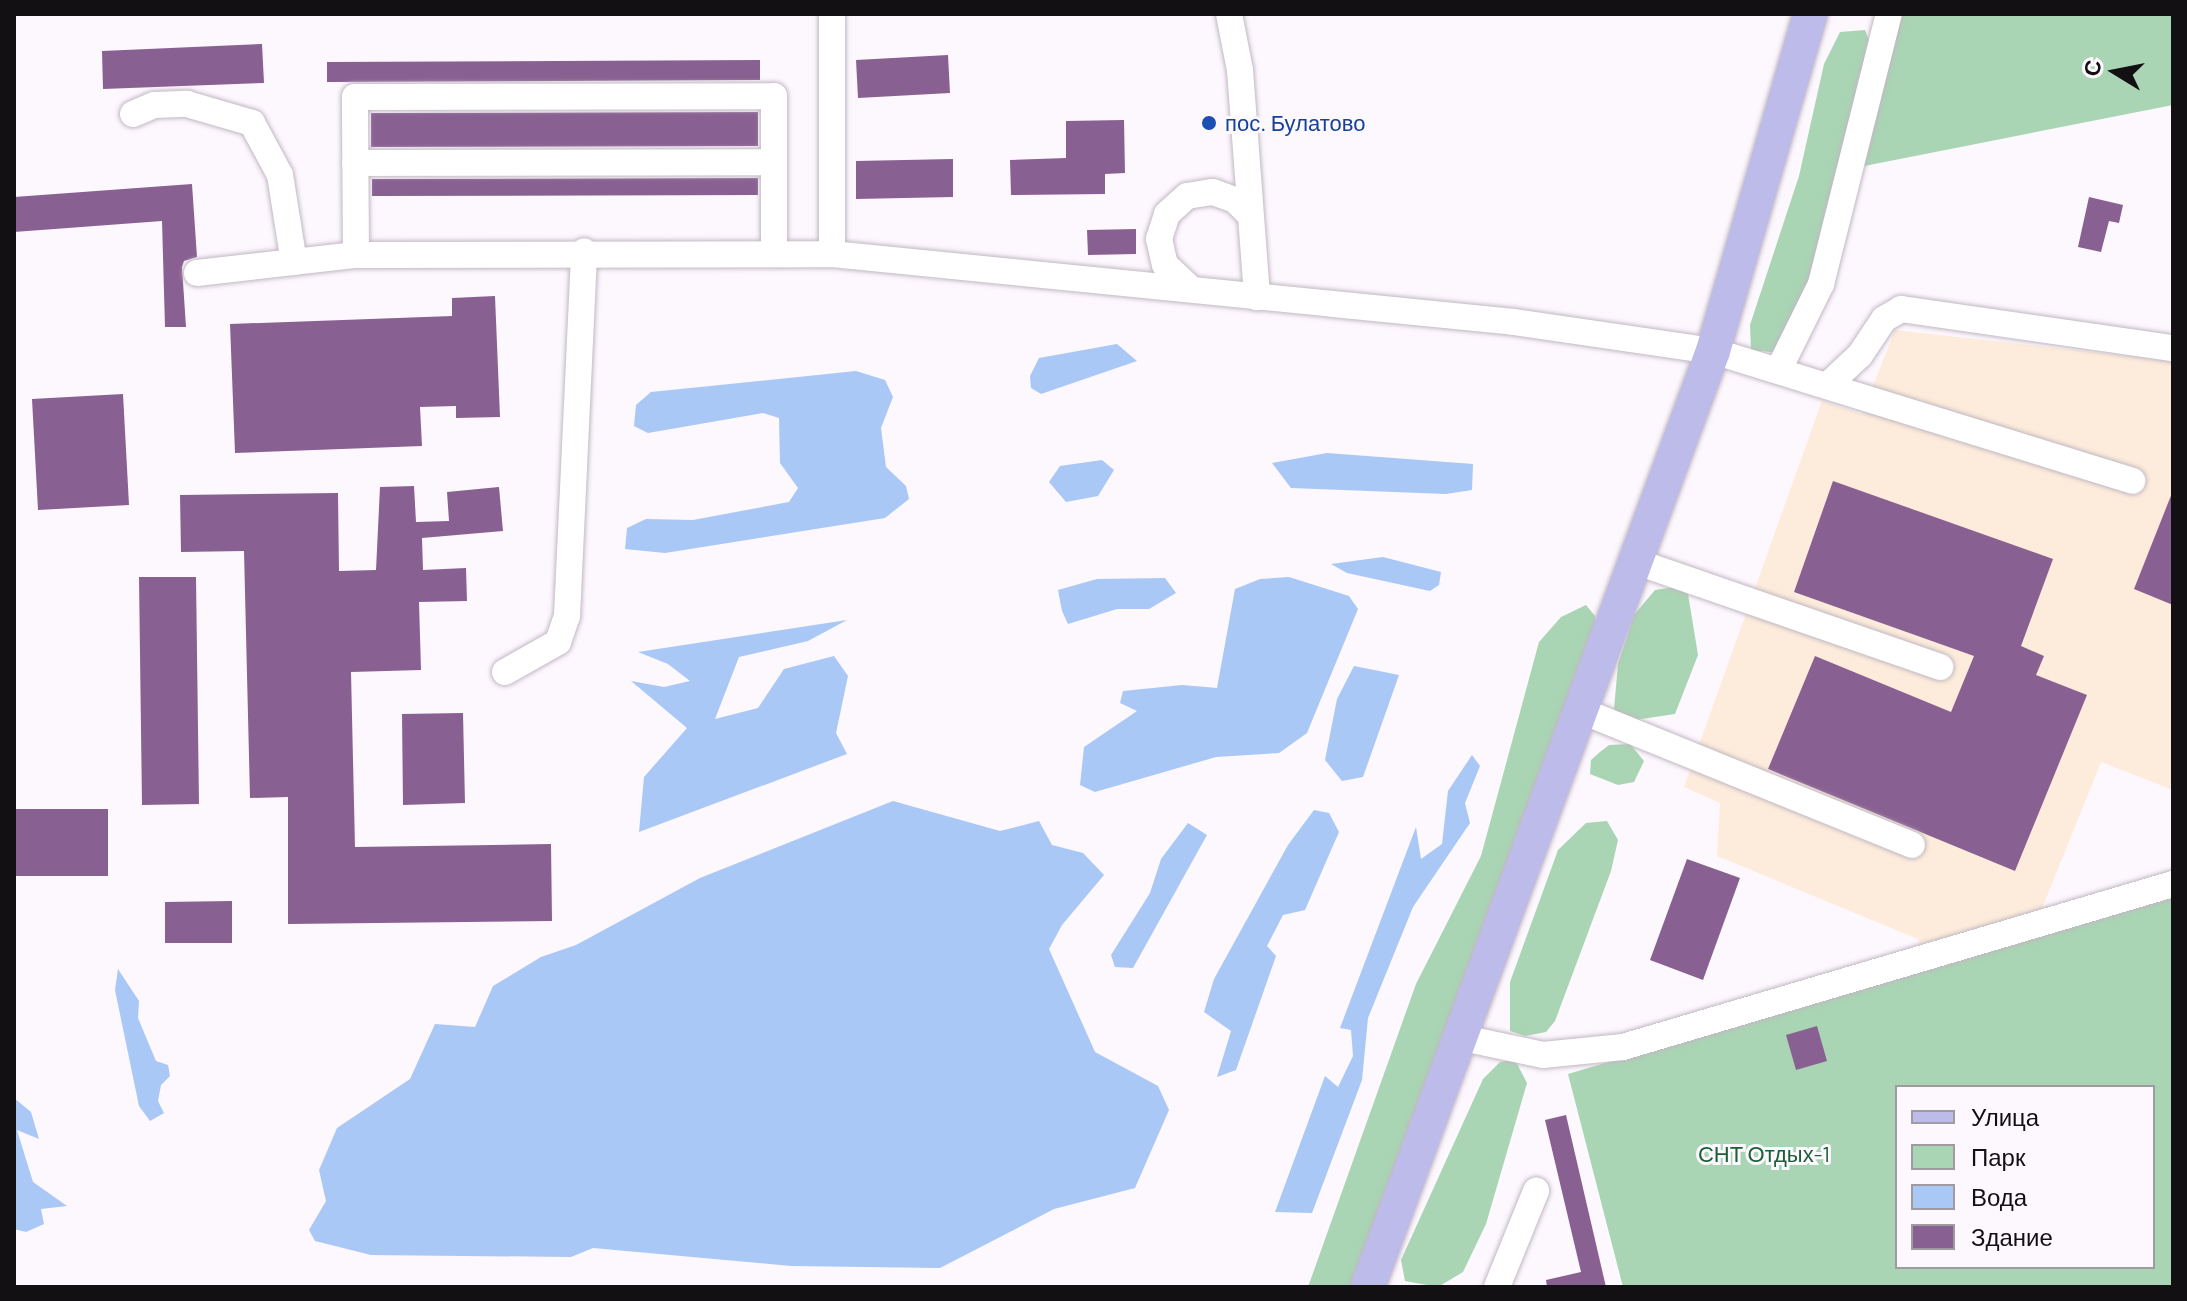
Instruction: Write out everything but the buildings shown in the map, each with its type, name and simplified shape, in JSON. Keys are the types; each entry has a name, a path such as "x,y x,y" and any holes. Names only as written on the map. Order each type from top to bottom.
{"main road":[{"path":"1370,1286 1713,351 1810,14"}],"street":[{"path":"832,14 832,254"},
{"path":"1229,14 1240,70 1248,213 1257,297"},
{"path":"1779,369 1821,284 1889,14"},
{"path":"356,255 355,97 774,96 774,253"},
{"path":"133,114 154,105 187,104 252,123 280,175 294,262"},
{"path":"355,163 774,162"},
{"path":"1191,289 1165,265 1159,239 1167,214 1187,196 1213,192 1235,200 1248,213"},
{"path":"197,273 356,255 584,251 832,254 1528,323 1713,351 1829,384 2132,481"},
{"path":"505,672 558,642 567,616 584,251"},
{"path":"1829,384 1860,355 1884,319 1901,309 2173,348"},
{"path":"1637,562 1940,667"},
{"path":"1582,711 1912,845"},
{"path":"1463,1038 1543,1055 1623,1047 2173,884"},
{"path":"1497,1287 1536,1191"}],"shaded area":[{"path":"1895,330 2173,361 2173,790 2101,762 2039,916 1922,950 1918,939 1717,856 1720,803 1684,787 1822,401 1862,414"}],"green space":[{"path":"1876,14 2173,14 2173,105 1839,171 1810,288 1779,353 1751,350 1750,325 1799,176 1824,64 1840,32 1865,30 1869,40"},
{"path":"1675,587 1688,594 1698,655 1675,714 1628,721 1614,709 1618,664 1634,615 1655,590"},
{"path":"1586,605 1595,616 1597,642 1357,1287 1308,1287 1416,984 1481,856 1539,642 1561,617"},
{"path":"1630,744 1644,761 1634,782 1618,785 1590,774 1591,760 1609,745"},
{"path":"1607,821 1618,840 1611,871 1555,1021 1546,1032 1525,1036 1510,1031 1510,982 1558,850 1586,823"},
{"name":"СНТ Отдых-1","path":"2173,894 2173,1287 1623,1287 1568,1074"},
{"path":"1515,1060 1527,1083 1486,1224 1463,1272 1438,1287 1405,1281 1401,1260 1483,1079 1500,1062"}],"water":[{"path":"1117,344 1137,361 1041,394 1031,388 1030,376 1039,358"},
{"path":"856,371 885,380 893,397 881,428 886,467 906,486 909,499 885,518 665,553 625,549 627,528 646,519 693,520 789,502 798,488 780,463 779,418 763,413 648,433 634,426 636,405 651,392"},
{"path":"1327,453 1473,464 1472,490 1446,494 1291,488 1272,463"},
{"path":"1102,460 1114,470 1098,496 1066,502 1049,482 1060,466"},
{"path":"1383,557 1441,572 1439,585 1430,591 1347,573 1331,564"},
{"path":"1289,577 1349,596 1358,609 1307,733 1279,753 1216,757 1095,792 1080,785 1084,747 1137,711 1120,703 1123,691 1182,685 1217,688 1235,589 1260,579"},
{"path":"1165,578 1176,593 1149,609 1117,609 1068,624 1062,611 1058,590 1097,579"},
{"path":"847,620 808,641 739,657 715,719 758,708 784,669 834,656 848,676 836,733 847,754 639,832 644,777 687,728 631,681 664,687 690,681 668,664 638,652"},
{"path":"1354,666 1399,675 1363,777 1342,781 1325,760 1337,699"},
{"path":"1472,755 1480,766 1465,803 1470,823 1413,907 1368,1018 1362,1080 1312,1213 1275,1212 1325,1076 1338,1087 1353,1056 1351,1030 1340,1028 1416,827 1421,859 1442,844 1448,791"},
{"path":"893,801 1000,831 1039,821 1052,845 1083,853 1104,875 1062,925 1049,949 1095,1052 1158,1086 1169,1110 1135,1188 1054,1209 940,1268 791,1266 593,1248 571,1257 371,1255 315,1241 309,1230 326,1201 319,1170 337,1128 410,1079 435,1024 475,1027 493,986 541,957 576,945 700,878"},
{"path":"1314,810 1329,813 1339,832 1305,910 1283,915 1267,946 1276,956 1236,1070 1217,1077 1231,1031 1204,1012 1214,979 1288,845"},
{"path":"1188,823 1207,835 1133,968 1115,967 1111,955 1150,893 1161,859"},
{"path":"118,969 139,1001 138,1018 156,1061 168,1065 170,1076 161,1085 158,1101 164,1113 150,1121 139,1106 115,990"},
{"path":"14,1098 31,1112 39,1139 17,1130 33,1182 67,1206 41,1209 44,1224 26,1232 14,1229"}],"place":[{"name":"пос. Булатово","path":"1209,123"}]}
